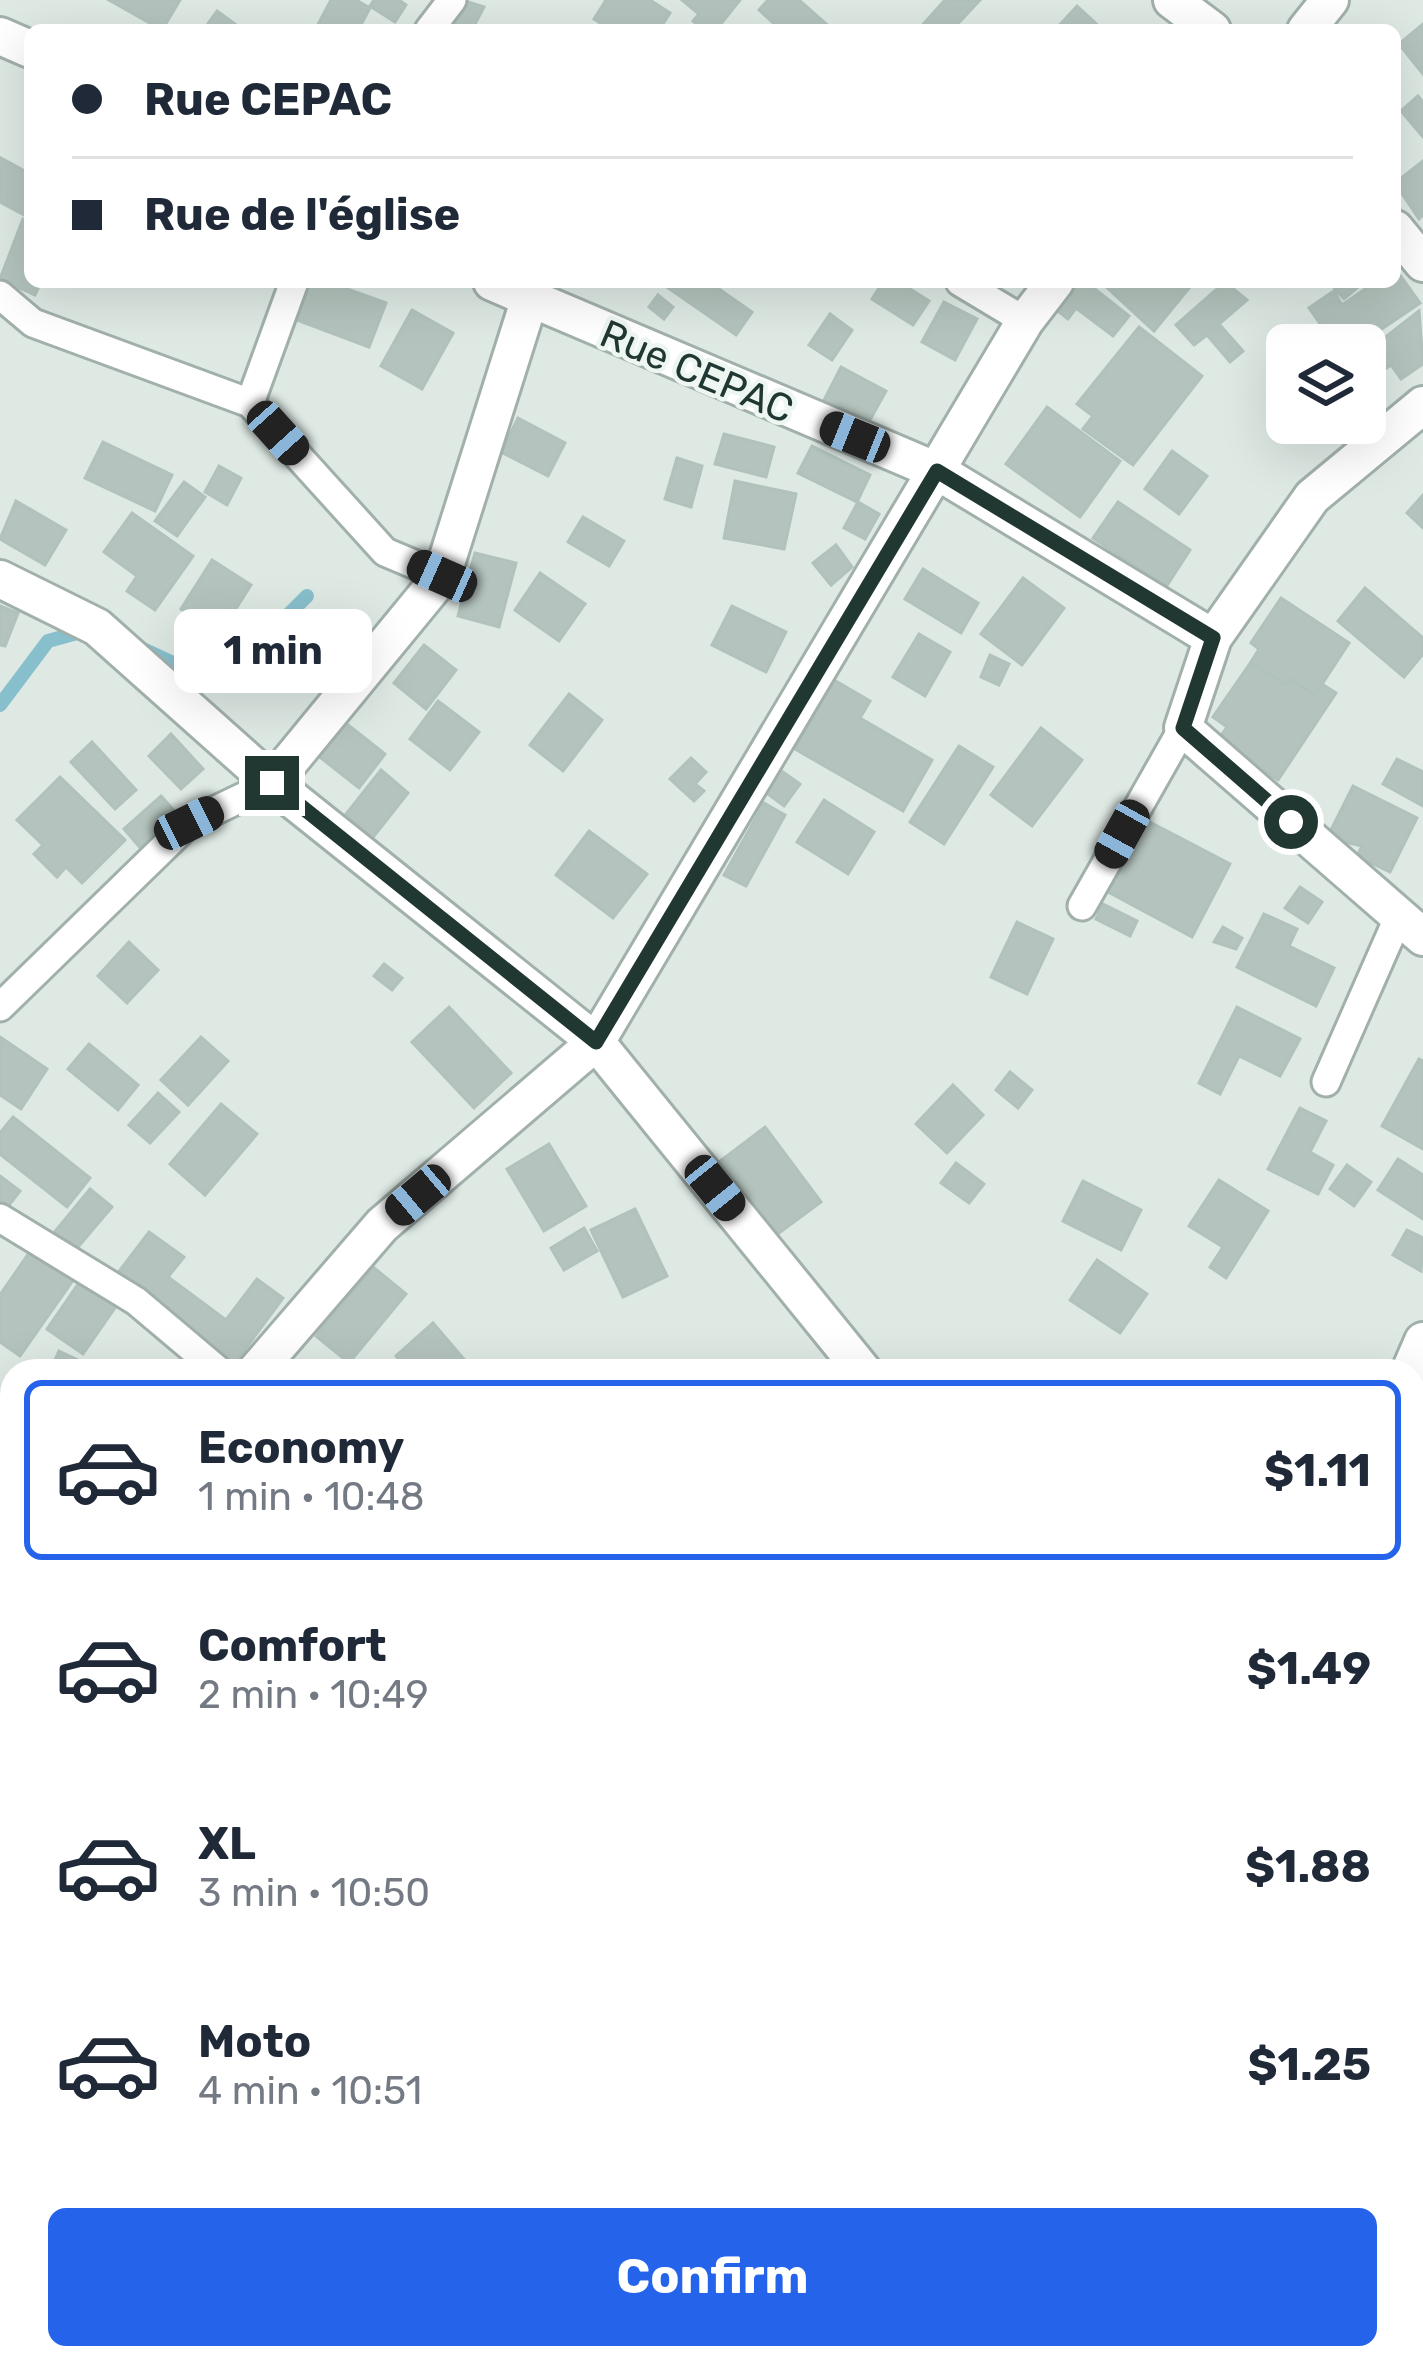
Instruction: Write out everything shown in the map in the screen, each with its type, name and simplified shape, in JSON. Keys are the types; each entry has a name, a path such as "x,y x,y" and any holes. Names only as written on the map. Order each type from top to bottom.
{"street":[{"path":"1172,0 1203,24"},
{"path":"1311,24 1330,0"},
{"path":"1401,236 1423,262"},
{"path":"266,1359 382,1225 596,1042 1025,320 1050,288"},
{"path":"272,783 442,576 535,291"},
{"name":"Rue CEPAC","path":"535,291 937,471 1213,638"},
{"path":"1411,927 1183,728 1213,638 1312,497 1423,405"},
{"path":"0,579 97,627 272,783 596,1042 853,1359"}],"lane":[{"path":"434,24 452,0"},
{"path":"250,403 292,288"},
{"path":"970,288 1025,320"},
{"path":"0,295 33,323 250,403 386,552 442,576"},
{"path":"1082,906 1183,728"},
{"path":"0,1007 189,823 272,783"},
{"path":"1326,1082 1411,927"},
{"path":"0,1218 136,1301 205,1359"}],"building":[{"path":"109,0 180,0 166,24 151,24"},
{"path":"331,0 356,0 370,8 361,24 318,24"},
{"path":"374,0 399,0 406,5 395,22 370,6"},
{"path":"462,0 484,7 475,24 451,23"},
{"path":"606,0 650,0 670,13 663,24 602,24 594,19"},
{"path":"682,0 740,0 721,24 697,24 693,21 699,14"},
{"path":"768,0 799,0 826,24 774,24 759,10"},
{"path":"945,0 979,1 958,24 923,24"},
{"path":"1077,6 1096,24 1060,24"},
{"path":"217,11 235,24 208,24"},
{"path":"1423,24 1423,74 1401,46"},
{"path":"1418,96 1423,102 1423,137 1401,111"},
{"path":"1,158 24,171 24,215 0,202"},
{"path":"1423,161 1423,215 1419,219 1401,192 1401,178"},
{"path":"23,219 24,288 38,288 35,295 0,279"},
{"path":"1401,276 1420,303 1386,326 1320,324 1309,308 1334,291 1342,305 1366,288 1401,288"},
{"path":"303,288 345,288 386,303 369,347 292,318"},
{"path":"668,288 718,288 752,312 736,335"},
{"path":"879,288 908,288 929,301 913,325 872,299"},
{"path":"1065,288 1094,288 1129,316 1113,336 1076,308 1068,319 1051,306"},
{"path":"1107,288 1189,288 1154,331"},
{"path":"1218,288 1232,288 1247,300 1219,324 1243,351 1230,362 1207,335 1194,345 1176,325"},
{"path":"1334,288 1357,288 1344,299"},
{"path":"658,295 673,307 664,319 649,307"},
{"path":"944,302 977,319 955,360 922,342"},
{"path":"412,310 453,333 422,389 381,366"},
{"path":"1419,311 1423,364 1401,379 1391,365 1386,368 1386,337"},
{"path":"830,314 852,330 832,360 809,345"},
{"path":"1139,327 1202,376 1133,465 1083,429 1093,416 1077,404"},
{"path":"841,367 886,391 866,427 822,404"},
{"path":"1047,407 1120,461 1080,517 1006,464"},
{"path":"518,418 565,443 548,476 501,452"},
{"path":"724,434 774,447 766,477 715,464"},
{"path":"103,442 172,475 155,511 85,478"},
{"path":"812,446 870,475 857,502 798,473"},
{"path":"1172,451 1207,476 1179,514 1145,489"},
{"path":"677,458 702,466 691,507 665,499"},
{"path":"219,466 241,478 227,505 205,492"},
{"path":"735,481 796,494 784,549 724,538"},
{"path":"184,482 205,497 177,536 155,521"},
{"path":"1423,495 1423,528 1407,513"},
{"path":"16,501 66,530 45,565 0,539"},
{"path":"858,502 879,514 865,539 844,528"},
{"path":"1118,502 1190,550 1166,587 1093,538"},
{"path":"132,513 193,556 155,610 127,591 137,576 104,552"},
{"path":"583,517 624,541 609,566 568,542"},
{"path":"836,545 852,567 831,585 813,563"},
{"path":"475,553 516,563 499,627 458,616"},
{"path":"212,560 251,585 220,634 181,609"},
{"path":"923,569 978,603 961,633 905,599"},
{"path":"540,573 585,604 559,641 515,610"},
{"path":"1023,578 1064,608 1022,665 981,634"},
{"path":"1365,588 1423,638 1423,654 1404,677 1338,621"},
{"path":"1281,598 1349,643 1315,695 1290,679 1286,685 1251,662 1259,649 1251,643"},
{"path":"0,606 18,613 5,646 0,645"},
{"path":"732,606 786,632 766,672 712,645"},
{"path":"919,634 950,652 925,696 893,677"},
{"path":"424,645 456,670 426,709 394,683"},
{"path":"990,655 1009,664 999,685 981,677"},
{"path":"1251,662 1286,685 1290,679 1315,695 1322,684 1336,693 1278,780 1218,740 1227,727 1213,717"},
{"path":"834,680 870,701 860,718 932,760 903,811 795,749"},
{"path":"569,694 602,720 563,771 530,745"},
{"path":"438,701 479,732 450,770 410,739"},
{"path":"343,721 385,754 359,788 316,754"},
{"path":"1041,728 1082,760 1032,826 991,795"},
{"path":"171,734 203,769 181,789 149,756"},
{"path":"92,742 136,790 115,809 71,762"},
{"path":"959,746 993,767 944,844 910,822"},
{"path":"691,758 706,772 695,784 704,791 694,801 670,779"},
{"path":"1397,759 1423,772 1423,806 1383,784"},
{"path":"381,770 408,793 367,845 339,823"},
{"path":"780,770 800,784 784,806 765,792"},
{"path":"60,777 125,840 82,883 66,867 57,877 34,854 43,845 17,820"},
{"path":"1353,786 1417,818 1390,872 1357,856 1362,846 1327,838"},
{"path":"161,796 180,817 142,850 124,829"},
{"path":"824,800 874,832 848,874 797,842"},
{"path":"764,803 785,815 746,886 724,875"},
{"path":"1146,820 1230,864 1192,937 1108,892"},
{"path":"589,831 647,874 613,918 556,875"},
{"path":"1300,887 1322,902 1308,923 1285,908"},
{"path":"1103,904 1137,921 1130,936 1096,919"},
{"path":"1264,914 1297,929 1289,946 1334,968 1316,1006 1237,967"},
{"path":"1017,922 1053,939 1027,994 991,977"},
{"path":"1223,927 1242,938 1236,949 1214,942"},
{"path":"129,942 158,970 127,1003 98,976"},
{"path":"384,964 402,978 392,990 374,976"},
{"path":"449,1007 511,1073 474,1108 412,1042"},
{"path":"1237,1007 1300,1039 1280,1076 1239,1056 1220,1094 1199,1083"},
{"path":"0,1037 47,1069 21,1109 0,1095"},
{"path":"201,1037 228,1061 188,1105 161,1080"},
{"path":"89,1044 138,1085 118,1110 68,1069"},
{"path":"1419,1059 1423,1061 1423,1149 1382,1126"},
{"path":"1010,1072 1032,1090 1018,1108 996,1090"},
{"path":"953,1085 983,1115 947,1153 916,1124"},
{"path":"158,1093 179,1112 150,1143 129,1125"},
{"path":"221,1104 257,1134 205,1195 170,1164"},
{"path":"1300,1108 1326,1121 1310,1152 1333,1165 1318,1194 1268,1169"},
{"path":"13,1117 90,1178 67,1207 0,1154 0,1133"},
{"path":"765,1127 821,1202 775,1236 719,1162"},
{"path":"549,1144 586,1206 544,1231 507,1169"},
{"path":"1398,1159 1423,1175 1423,1219 1378,1190"},
{"path":"956,1163 984,1184 969,1203 941,1183"},
{"path":"1347,1165 1371,1182 1354,1206 1330,1189"},
{"path":"0,1176 20,1191 2,1214 0,1213"},
{"path":"1219,1180 1268,1211 1226,1278 1210,1267 1223,1247 1189,1226"},
{"path":"1083,1181 1141,1210 1121,1250 1063,1221"},
{"path":"90,1189 112,1207 73,1253 52,1235"},
{"path":"635,1209 667,1276 623,1297 591,1230"},
{"path":"584,1228 597,1251 564,1270 551,1248"},
{"path":"1407,1230 1423,1238 1421,1271 1393,1255"},
{"path":"149,1232 184,1257 168,1277 226,1320 257,1279 283,1298 238,1359 221,1359 114,1278"},
{"path":"31,1250 74,1279 20,1356 0,1342 0,1295"},
{"path":"1097,1260 1147,1294 1120,1333 1070,1300"},
{"path":"373,1267 406,1294 352,1359 344,1359 316,1336"},
{"path":"83,1277 119,1302 83,1354 47,1329"},
{"path":"433,1323 464,1359 399,1359 396,1356"}],"waterway":[{"path":"141,648 186,669 237,666 307,596"},
{"path":"0,705 48,641 88,630"}],"route":[{"path":"272,783 596,1042 937,471 1213,638 1183,728 1291,822"}]}
